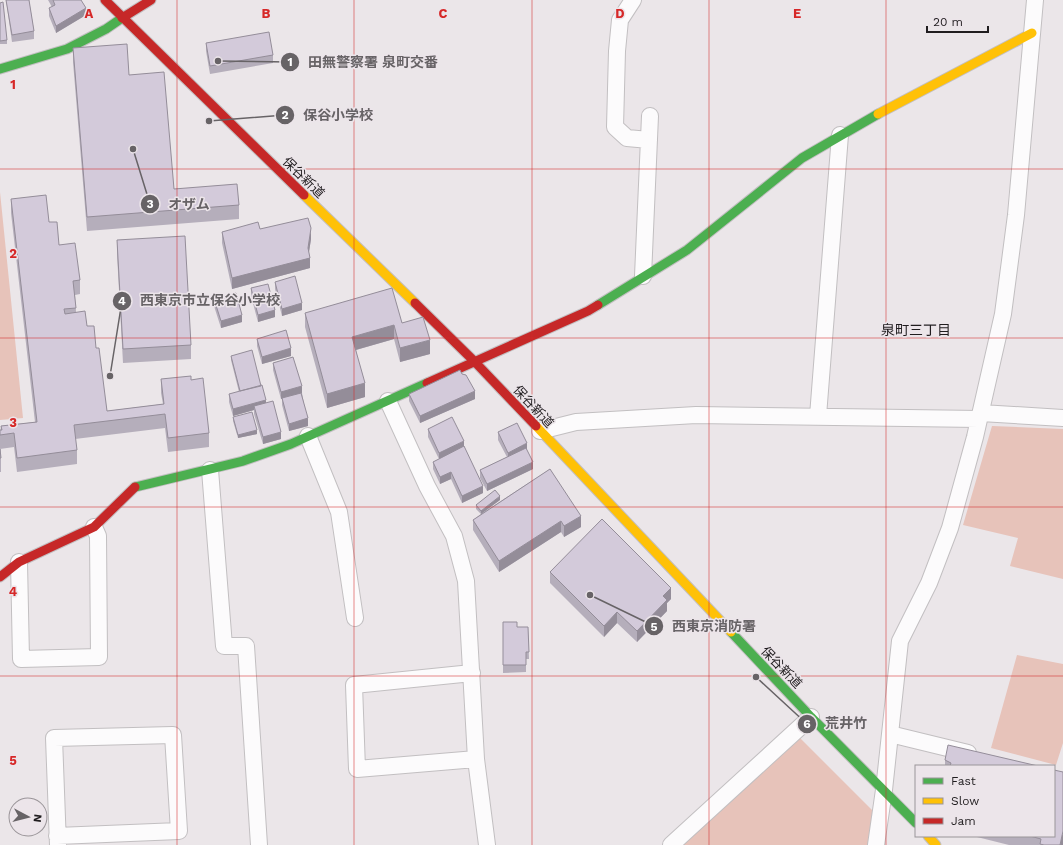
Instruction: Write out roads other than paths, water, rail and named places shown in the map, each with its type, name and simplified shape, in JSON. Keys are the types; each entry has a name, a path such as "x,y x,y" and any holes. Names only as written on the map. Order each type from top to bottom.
{"street":[{"name":"保谷新道","path":"105,0 474,361 811,717 915,822"},
{"path":"122,18 133,0"},
{"path":"0,69 67,49 106,29 151,0"},
{"path":"633,0 620,20 617,51 615,127 627,138 649,140"},
{"path":"876,845 884,790 900,641 929,583 950,528 980,416 1003,314 1015,222 1035,0"},
{"path":"0,577 19,562 94,527 133,487 210,470 250,459 308,436 388,401 588,311 687,250 802,158 840,135 1032,33"},
{"path":"643,276 650,116"},
{"path":"818,416 840,135"},
{"path":"388,401 427,486 454,536 466,582 476,759 487,845"},
{"path":"540,431 584,422 696,415 980,416 1063,418"},
{"path":"308,436 339,512 355,618"},
{"path":"210,470 224,646 246,646 259,845"},
{"path":"19,562 21,659 99,656 98,536 94,527"},
{"path":"472,673 354,685 357,769 476,759"},
{"path":"671,845 811,717"},
{"path":"890,734 982,756"},
{"path":"173,735 179,831 58,841 54,738 173,735"},
{"path":"929,837 936,845"}],"place":[{"name":"田無警察署 泉町交番","path":"218,61"},
{"name":"保谷小学校","path":"209,121"},
{"name":"オザム","path":"133,149"},
{"name":"西東京市立保谷小学校","path":"110,376"},
{"name":"西東京消防署","path":"590,595"},
{"name":"荒井竹","path":"756,677"}],"district":[{"name":"泉町三丁目","path":"916,330"}]}
